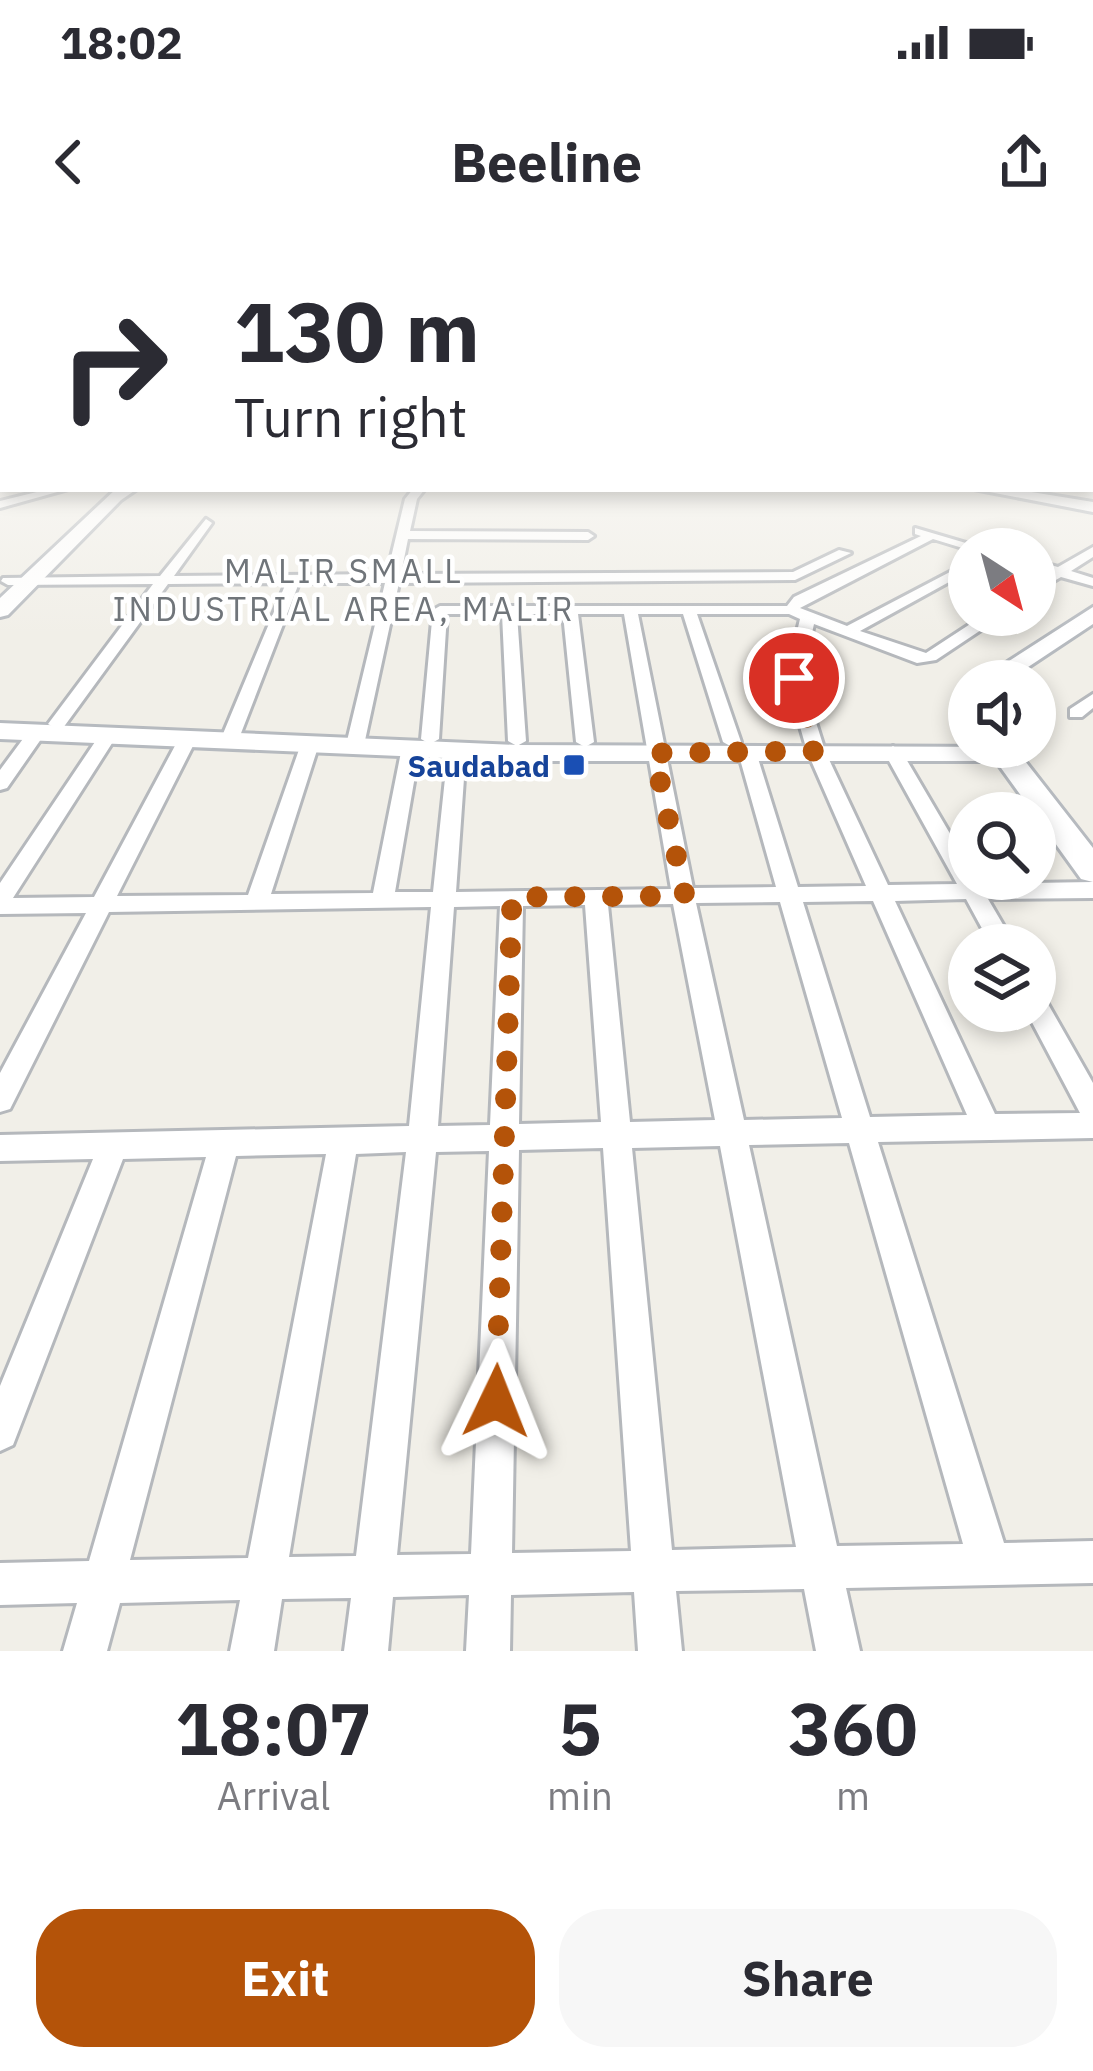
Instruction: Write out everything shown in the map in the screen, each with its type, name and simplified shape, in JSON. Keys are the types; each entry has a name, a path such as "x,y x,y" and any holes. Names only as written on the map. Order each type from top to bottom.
{"street":[{"path":"0,610 16,576 90,505"},
{"path":"16,576 107,505"},
{"path":"356,741 410,505"},
{"path":"0,784 206,523"},
{"path":"910,528 948,540"},
{"path":"403,535 588,536"},
{"path":"932,535 799,601 794,678 816,747 986,1128"},
{"path":"1056,575 1093,551"},
{"path":"16,576 795,576 844,553"},
{"path":"1056,571 1093,582"},
{"path":"231,738 295,577"},
{"path":"849,631 948,577"},
{"path":"570,608 585,742"},
{"path":"630,608 653,748 838,1651"},
{"path":"688,608 791,895 990,1565"},
{"path":"509,609 517,741"},
{"path":"366,1651 422,1141 441,897 433,745 440,610 800,612 924,658 960,636"},
{"path":"1022,660 1093,614"},
{"path":"1076,713 1093,698"},
{"path":"0,727 310,744 356,741"},
{"path":"47,728 186,742 231,738 653,748 948,744"},
{"path":"0,903 107,737"},
{"path":"433,745 517,741 653,748"},
{"path":"0,1100 186,742"},
{"path":"256,902 310,744"},
{"path":"383,899 433,745"},
{"path":"816,747 948,751"},
{"path":"893,752 948,847"},
{"path":"1016,768 1093,871"},
{"path":"1056,891 1093,890"},
{"path":"0,903 948,893"},
{"path":"596,896 620,1136 660,1651"},
{"path":"488,1651 512,897"},
{"path":"1050,1032 1093,1110"},
{"path":"0,1148 1093,1126"},
{"path":"252,1651 343,1142"},
{"path":"85,1651 224,1144"},
{"path":"0,1432 113,1146"},
{"path":"0,1584 1093,1562"}],"place":[{"name":"Saudabad","path":"574,765"}],"district":[{"name":"MALIR SMALL INDUSTRIAL AREA, MALIR","path":"344,589"}],"route":[{"path":"496,1401 512,897 685,896 654,753 816,751 794,678"}]}
